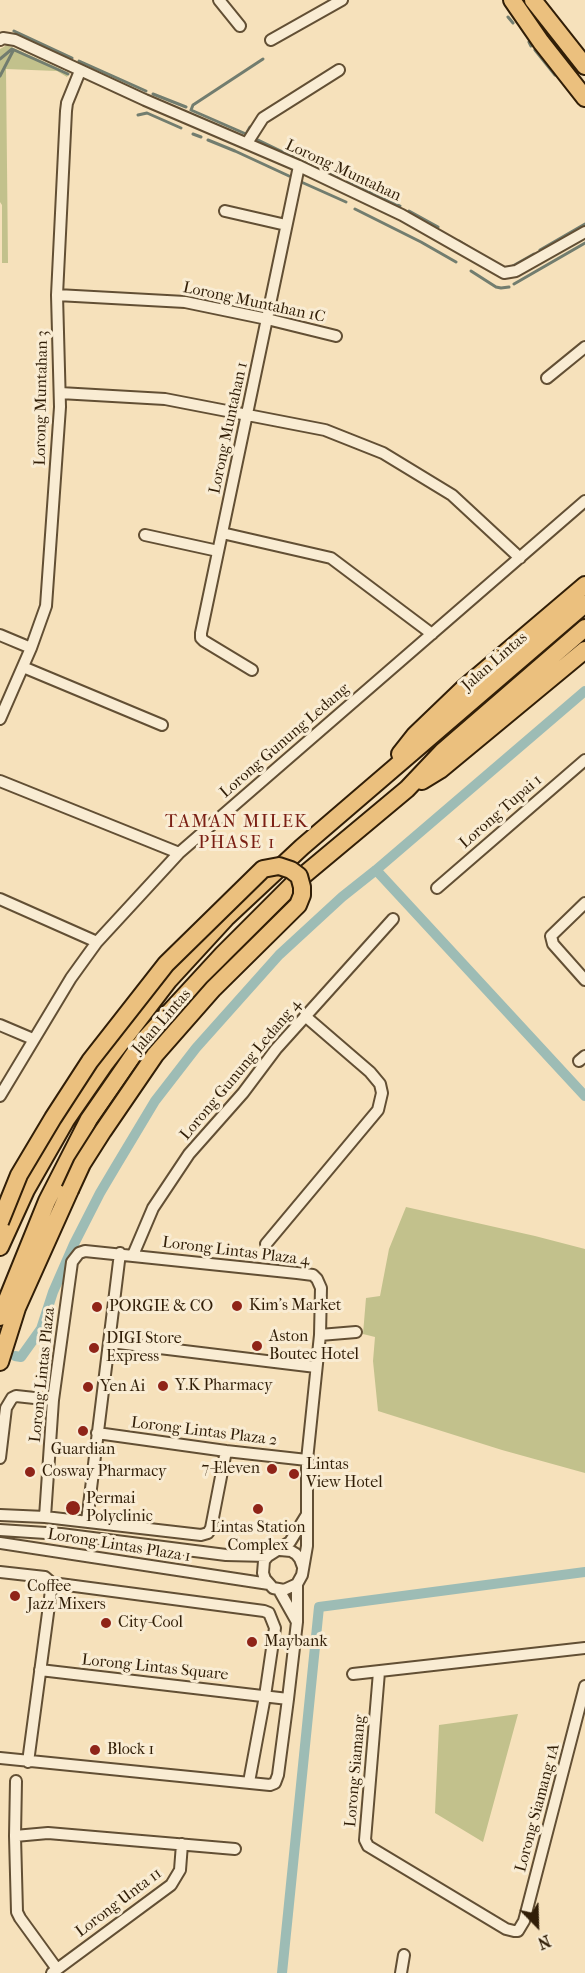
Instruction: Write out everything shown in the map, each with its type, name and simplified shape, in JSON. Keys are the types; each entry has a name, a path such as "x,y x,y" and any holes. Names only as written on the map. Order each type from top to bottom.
{"main road":[{"path":"512,0 541,42 585,98"},
{"path":"533,0 585,66"},
{"name":"Jalan Lintas","path":"388,772 415,735 456,695 585,585"},
{"name":"Jalan Lintas","path":"0,1247 26,1191 66,1120 104,1065 169,980 243,901 388,772 585,604"},
{"name":"Jalan Lintas","path":"1,1315 47,1201 89,1119 143,1041 223,954 292,885 407,789 443,751 585,628"},
{"name":"Jalan Lintas","path":"407,789 440,770 585,650"},
{"path":"0,1222 19,1175 52,1118 90,1061 166,964 263,869 279,866 299,876 302,895 298,905 213,989 155,1055 82,1164 18,1308 0,1362"},
{"path":"32,1240 67,1195"}],"street":[{"path":"219,0 240,26"},
{"path":"271,40 342,0"},
{"name":"Lorong Muntahan","path":"0,40 3,38 15,40 80,71 299,166 402,215 504,273 516,271 585,232"},
{"path":"247,143 263,118 339,70"},
{"name":"Lorong Muntahan 3","path":"0,719 31,648 46,606 60,393 57,295 66,111 67,102 80,71"},
{"name":"Lorong Muntahan 1","path":"252,670 201,638 201,633 299,166"},
{"path":"225,211 286,225"},
{"name":"Lorong Muntahan 1C","path":"57,295 185,302 336,336"},
{"path":"547,378 585,347"},
{"path":"60,393 165,399 325,430 384,453 452,495 520,558"},
{"name":"Lorong Gunung Ledang","path":"0,1096 70,978 98,942 179,853 585,501"},
{"path":"222,533 331,558 432,634"},
{"path":"144,535 218,551"},
{"path":"0,635 31,648"},
{"path":"22,667 162,725"},
{"name":"Lorong Tupai 1","path":"437,888 585,760"},
{"path":"0,781 179,853"},
{"path":"0,899 98,942"},
{"path":"585,903 551,936 553,944 585,980"},
{"name":"Lorong Gunung Ledang 4","path":"133,1255 153,1208 189,1155 243,1093 276,1049 393,919"},
{"path":"266,1244 378,1110 382,1093 380,1084 370,1072 305,1016"},
{"path":"0,1026 33,1039"},
{"name":"Lorong Lintas Plaza 4","path":"93,1252 120,1253 313,1275 320,1282 320,1335 307,1460 307,1546 303,1570"},
{"name":"Lorong Lintas Plaza","path":"45,1517 53,1400 72,1262 79,1253 93,1252"},
{"path":"0,1515 87,1521 120,1253"},
{"path":"320,1335 356,1332"},
{"path":"110,1342 316,1367"},
{"path":"0,1458 6,1408 12,1398 16,1396 53,1400"},
{"name":"Lorong Lintas Plaza 2","path":"97,1433 307,1460"},
{"name":"Lorong Lintas Plaza 1","path":"87,1521 201,1535 208,1533 211,1528 226,1451"},
{"path":"297,1623 263,1573 264,1561 290,1542 306,1516"},
{"name":"Lorong Lintas Plaza 1","path":"0,1530 61,1534 226,1555 268,1556"},
{"name":"Lorong Lintas Plaza 1","path":"0,1543 274,1587"},
{"path":"0,1758 270,1785 275,1783 278,1775 297,1623 297,1584 303,1570 296,1554 280,1550"},
{"path":"0,1572 45,1577 52,1583 269,1613 275,1628 249,1782"},
{"path":"28,1762 52,1583"},
{"path":"274,1587 289,1589 297,1584"},
{"path":"353,1674 585,1648"},
{"name":"Lorong Lintas Square","path":"40,1670 288,1700"},
{"name":"Lorong Siamang","path":"379,1672 365,1840 368,1846 506,1929 514,1931"},
{"name":"Lorong Siamang 1A","path":"514,1931 518,1931 524,1921 585,1686"},
{"path":"16,1781 17,1912 54,1971"},
{"path":"15,1836 48,1833 235,1849"},
{"name":"Lorong Unta 11","path":"54,1971 171,1885 180,1870 182,1844"},
{"path":"401,1973 404,1955"}],"shaded area":[{"path":"7,45 69,73 67,77 57,71 6,69 8,263 2,263 0,49"},
{"path":"406,1207 585,1249 585,1473 378,1411 373,1361 375,1337 363,1334 366,1298 380,1296 389,1249"},
{"path":"518,1714 483,1842 435,1813 439,1725"}],"waterway":[{"path":"508,17 513,23"},
{"path":"14,31 72,58"},
{"path":"529,42 531,46"},
{"path":"0,59 12,49 68,74"},
{"path":"535,50 555,75"},
{"path":"0,76 13,51"},
{"path":"250,127 246,134 191,110 193,105 263,59"},
{"path":"79,61 146,91"},
{"path":"153,94 186,107"},
{"path":"138,115 147,113 181,128"},
{"path":"193,134 201,137"},
{"path":"208,140 289,176"},
{"path":"258,140 318,169"},
{"path":"330,174 340,179"},
{"path":"299,181 346,202"},
{"path":"347,182 400,206"},
{"path":"355,209 456,262"},
{"path":"409,211 438,227"},
{"path":"540,250 585,224"},
{"path":"459,241 473,250"},
{"path":"514,284 585,243"},
{"path":"511,267 534,254"},
{"path":"471,271 496,287 509,287"},
{"path":"15,1356 21,1357 41,1329 53,1292 100,1193 155,1101 196,1048 279,955 342,897 585,691"},
{"path":"376,870 585,1096"},
{"path":"282,1973 319,1607 585,1572"}],"place":[{"name":"Kim's Market","path":"237,1306"},
{"name":"PORGIE & CO","path":"97,1307"},
{"name":"Aston Boutec Hotel","path":"257,1346"},
{"name":"DIGI Store Express","path":"94,1348"},
{"name":"Y.K Pharmacy","path":"163,1386"},
{"name":"Yen Ai","path":"88,1387"},
{"name":"Guardian","path":"83,1431"},
{"name":"7-Eleven","path":"272,1469"},
{"name":"Cosway Pharmacy","path":"30,1472"},
{"name":"Lintas View Hotel","path":"294,1474"},
{"name":"Permai Polyclinic","path":"73,1508"},
{"name":"Lintas Station Complex","path":"258,1509"},
{"name":"Coffee Jazz Mixers","path":"15,1596"},
{"name":"City-Cool","path":"106,1623"},
{"name":"Maybank","path":"252,1642"},
{"name":"Block 1","path":"95,1750"}],"district":[{"name":"TAMAN MILEK PHASE 1","path":"237,833"}]}
